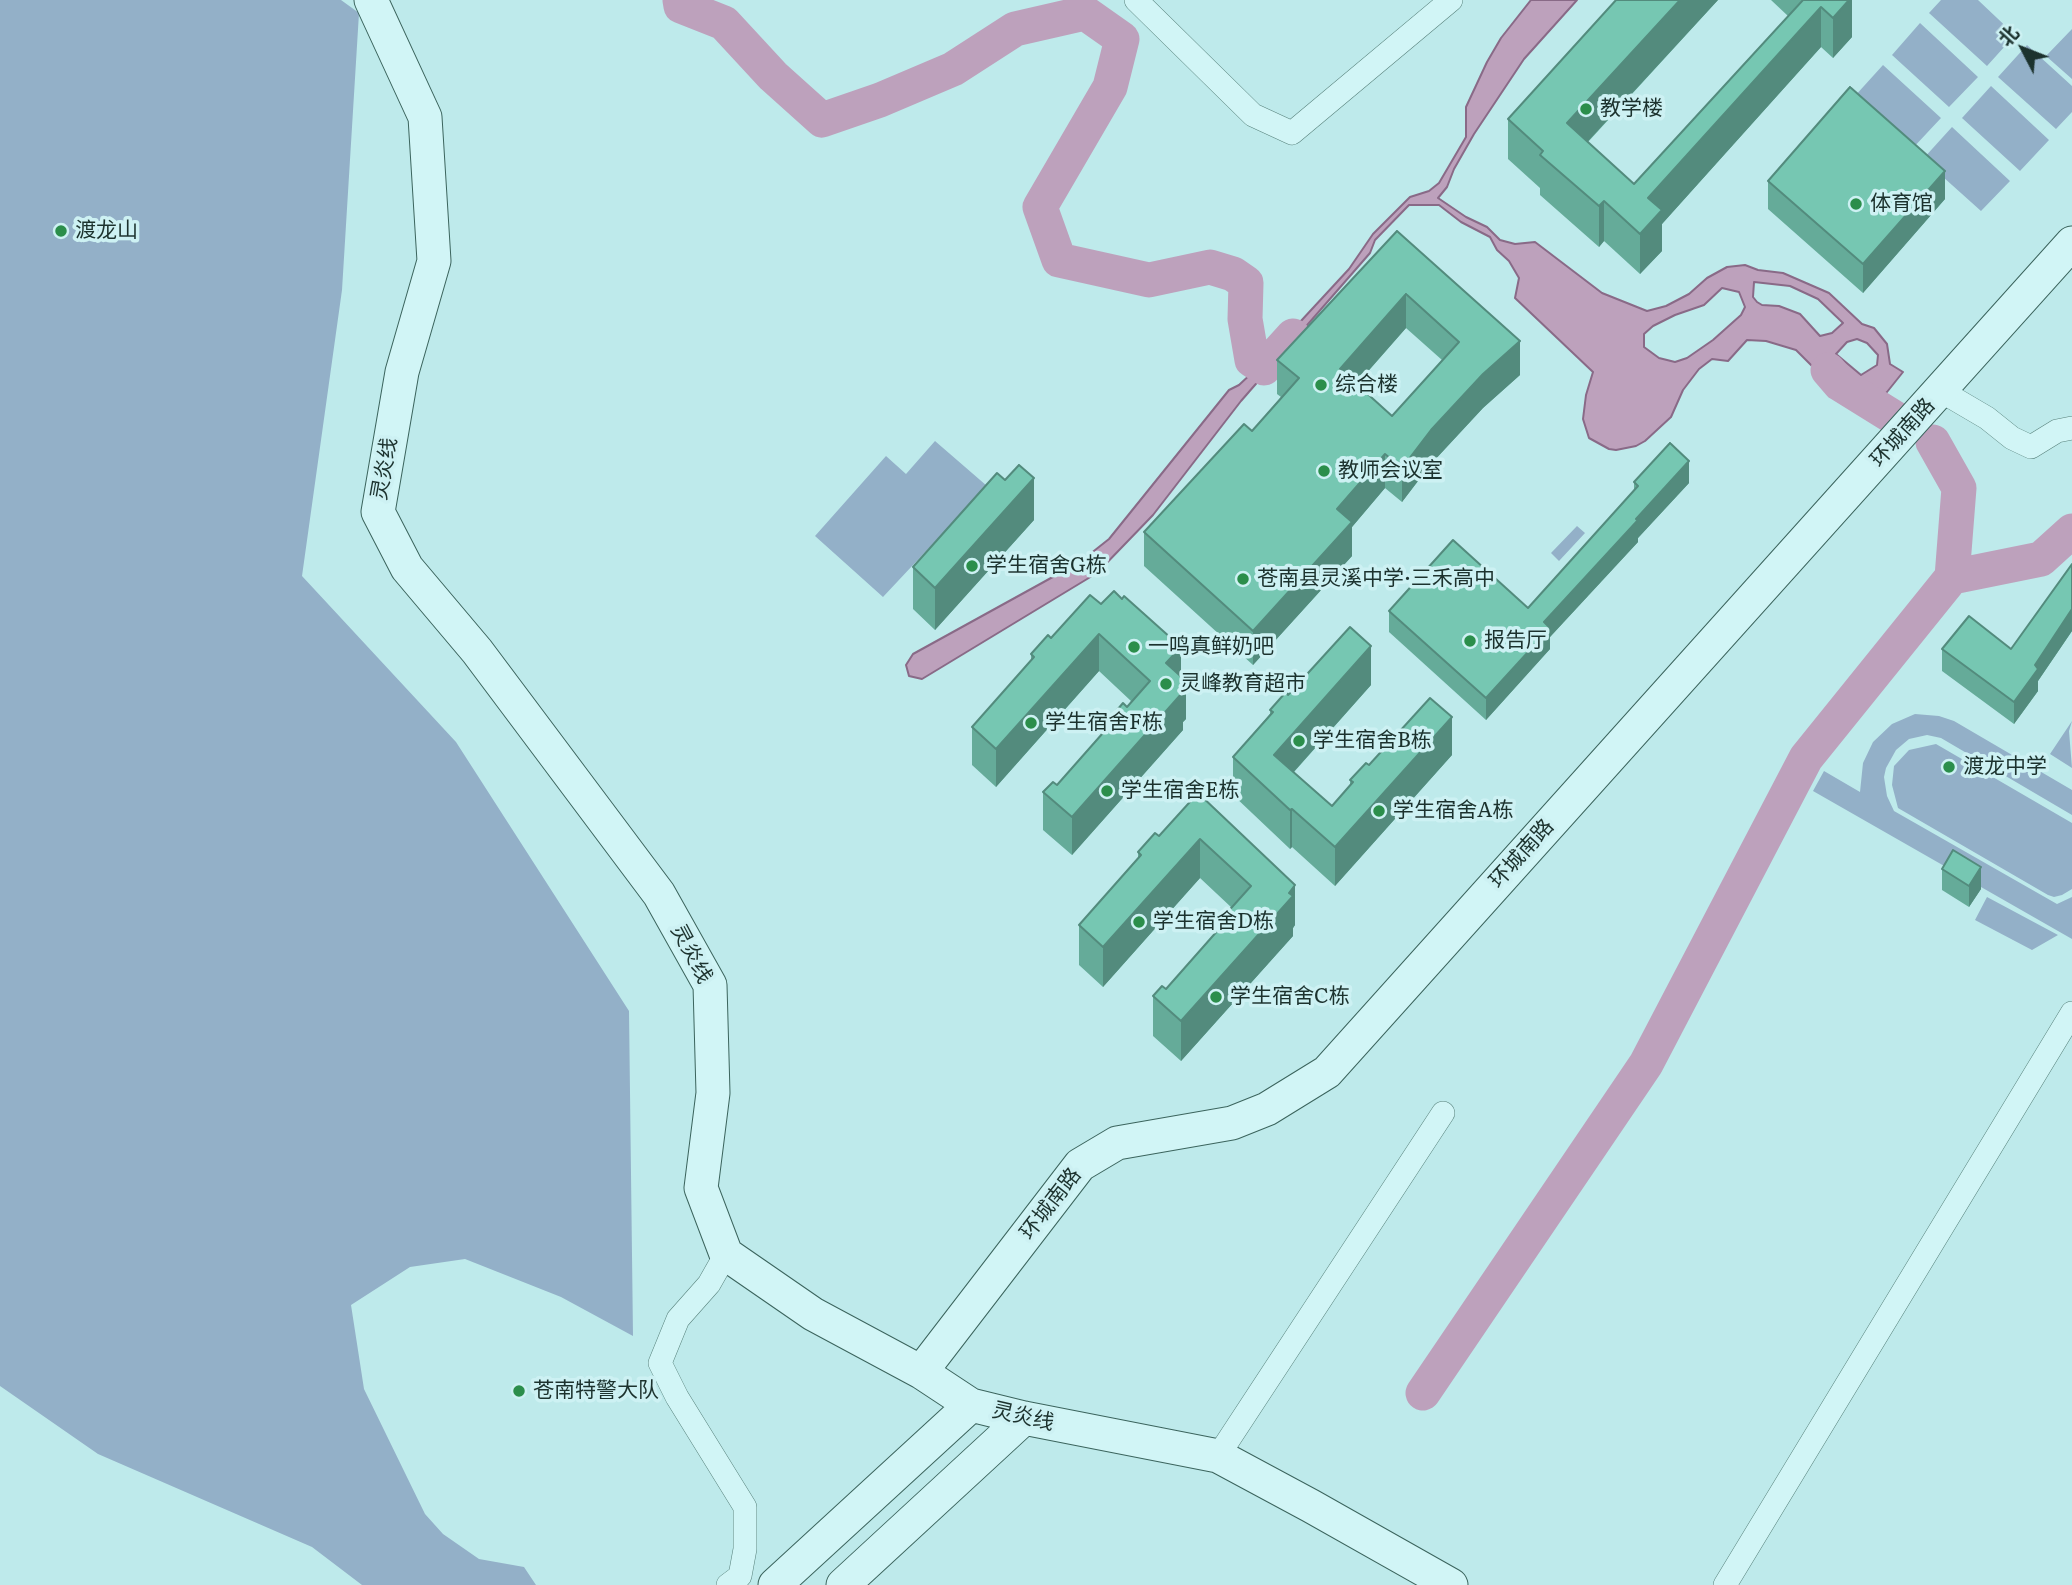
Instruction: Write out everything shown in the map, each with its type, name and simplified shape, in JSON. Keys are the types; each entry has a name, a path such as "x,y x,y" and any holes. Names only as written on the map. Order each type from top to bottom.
{"main road":[{"name":"灵炎线","path":"371,0 425,117 434,261 402,372 378,512 407,568 477,651 659,894 710,985 713,1093 701,1188 726,1254 814,1314 921,1372 971,1405 1218,1456 1451,1585"},
{"name":"环城南路","path":"921,1372 1080,1165 1118,1143 1232,1123 1267,1109 1327,1072 2072,243"},
{"path":"775,1585 971,1405"},
{"path":"843,1585 1024,1418"}],"street":[{"path":"1136,0 1253,115 1292,132 1451,0"},
{"path":"1941,391 1987,418 2012,438 2031,447 2057,431 2072,428"},
{"path":"1725,1585 2072,1013"},
{"path":"1218,1456 1443,1113"},
{"path":"726,1254 709,1284 678,1318 660,1363 677,1397 745,1507 745,1549 740,1576 728,1585"}],"shaded area":[{"path":"0,0 341,0 359,13 342,290 302,576 456,742 629,1011 633,1336 561,1297 465,1259 410,1267 351,1305 364,1389 425,1514 443,1534 479,1559 524,1567 536,1585 362,1585 312,1547 98,1454 0,1386"},
{"path":"1531,0 1577,0 1524,59 1474,134 1447,187 1438,198 1487,227 1500,240 1515,244 1535,242 1602,293 1647,311 1666,306 1689,294 1707,278 1727,267 1745,265 1758,270 1783,273 1829,293 1862,324 1874,328 1887,344 1890,364 1903,372 1887,392 1879,399 1836,397 1796,350 1766,341 1747,340 1728,361 1712,359 1699,369 1683,390 1671,417 1645,441 1636,446 1609,449 1589,438 1583,419 1593,372 1515,298 1519,278 1490,237 1461,222 1439,205 1409,205 1375,240 1370,253 1241,401 1153,515 1097,573 922,679 909,676 906,665 913,654 1080,562 1109,539 1229,390 1254,371 1349,269 1373,234 1410,197 1429,191 1439,183 1466,137 1466,107 1501,38","holes":["1754,282 1790,286 1818,299 1843,323 1832,333 1820,336 1800,314 1757,302 1753,297","1722,288 1739,292 1745,307 1741,315 1713,340 1687,358 1675,362 1659,358 1644,347 1644,334 1653,326 1704,305","1857,339 1867,343 1878,355 1877,365 1861,375 1836,354 1847,342"]},
{"path":"1941,0 1978,0 2015,35 1987,66 1929,13"},
{"path":"1920,23 1978,77 1949,107 1892,55"},
{"path":"2072,29 2072,79 2046,56"},
{"path":"2027,45 2072,86 2072,112 2056,129 1998,77"},
{"path":"1883,65 1941,118 1912,149 1854,97"},
{"path":"1991,86 2049,140 2020,171 1962,118"},
{"path":"1952,127 2010,181 1981,211 1923,159"},
{"path":"935,441 987,486 883,597 815,536 886,456 906,474"},
{"path":"1577,526 1585,533 1559,561 1551,553"},
{"path":"1915,714 1939,716 1954,721 2072,790 2072,815 1941,738 1927,735 1909,739 1896,750 1884,777 1887,796 1894,811 2057,904 2072,897 2072,939 1813,791 1824,771 1860,792 1863,763 1873,742 1892,724"},
{"path":"2072,721 2069,731 2072,768 2050,754"},
{"path":"1936,744 2072,823 2072,889 2054,897 2048,895 1898,808 1892,785 1894,766 1909,750"},
{"path":"1987,897 2058,935 2032,950 1975,920"}],"building":[{"path":"1616,0 1680,0 1567,123 1634,184 1803,0 1849,0 1833,18 1821,7 1648,198 1662,210 1640,234 1604,201 1599,206 1540,155 1543,151 1508,119"},
{"name":"体育馆","path":"1850,87 1945,171 1863,264 1768,181"},
{"path":"1397,231 1520,341 1483,374 1431,430 1402,468 1385,454 1337,509 1352,522 1253,631 1144,532 1244,424 1252,431 1299,378 1277,360","holes":["1406,294 1459,342 1392,416 1340,369"]},
{"path":"1670,443 1689,461 1544,622 1550,628 1486,698 1389,611 1453,540 1528,608 1638,486 1634,482"},
{"path":"1019,465 1034,478 935,588 913,567 997,473 1005,480"},
{"path":"2072,564 2072,609 2035,665 2038,669 2014,702 1942,649 1969,616 2011,649"},
{"path":"1114,591 1122,599 1124,596 1181,647 1166,663 1186,681 1179,689 1183,692 1072,817 1043,792 1053,782 1057,785 1110,725 1106,723 1123,703 1127,707 1150,681 1099,634 996,749 972,727 1034,657 1031,654 1048,635 1051,638 1090,595 1101,604"},
{"path":"1350,627 1371,646 1274,755 1332,806 1353,782 1350,780 1366,763 1369,765 1430,698 1452,717 1335,847 1233,757 1273,712 1270,710 1286,692 1288,695"},
{"path":"1198,793 1295,885 1289,893 1293,896 1181,1021 1153,996 1162,986 1166,989 1219,929 1215,926 1251,886 1200,839 1103,947 1079,925 1141,855 1138,852 1155,833 1159,836"},
{"path":"1953,850 1981,867 1969,886 1942,869"}],"waterway":[{"path":"680,0 681,6 724,23 773,76 822,120 880,100 953,69 1015,29 1085,13 1122,39 1110,87 1040,207 1059,260 1149,280 1210,267 1233,274 1246,283 1245,319 1252,360 1264,368 1293,336"},
{"path":"1828,370 1840,384 1898,420"},
{"path":"1933,442 1959,488 1952,577 2041,559 2072,531"},
{"path":"1423,1393 1646,1064 1806,758 1952,577"}],"place":[{"name":"教学楼","path":"1586,109"},
{"name":"体育馆","path":"1856,204"},
{"name":"渡龙山","path":"61,231"},
{"name":"综合楼","path":"1321,385"},
{"name":"教师会议室","path":"1324,471"},
{"name":"学生宿舍G栋","path":"972,566"},
{"name":"苍南县灵溪中学·三禾高中","path":"1243,579"},
{"name":"报告厅","path":"1470,641"},
{"name":"一鸣真鲜奶吧","path":"1134,647"},
{"name":"灵峰教育超市","path":"1166,684"},
{"name":"学生宿舍F栋","path":"1031,723"},
{"name":"学生宿舍B栋","path":"1299,741"},
{"name":"渡龙中学","path":"1949,767"},
{"name":"学生宿舍E栋","path":"1107,791"},
{"name":"学生宿舍A栋","path":"1379,811"},
{"name":"学生宿舍D栋","path":"1139,922"},
{"name":"学生宿舍C栋","path":"1216,997"},
{"name":"苍南特警大队","path":"519,1391"}]}
